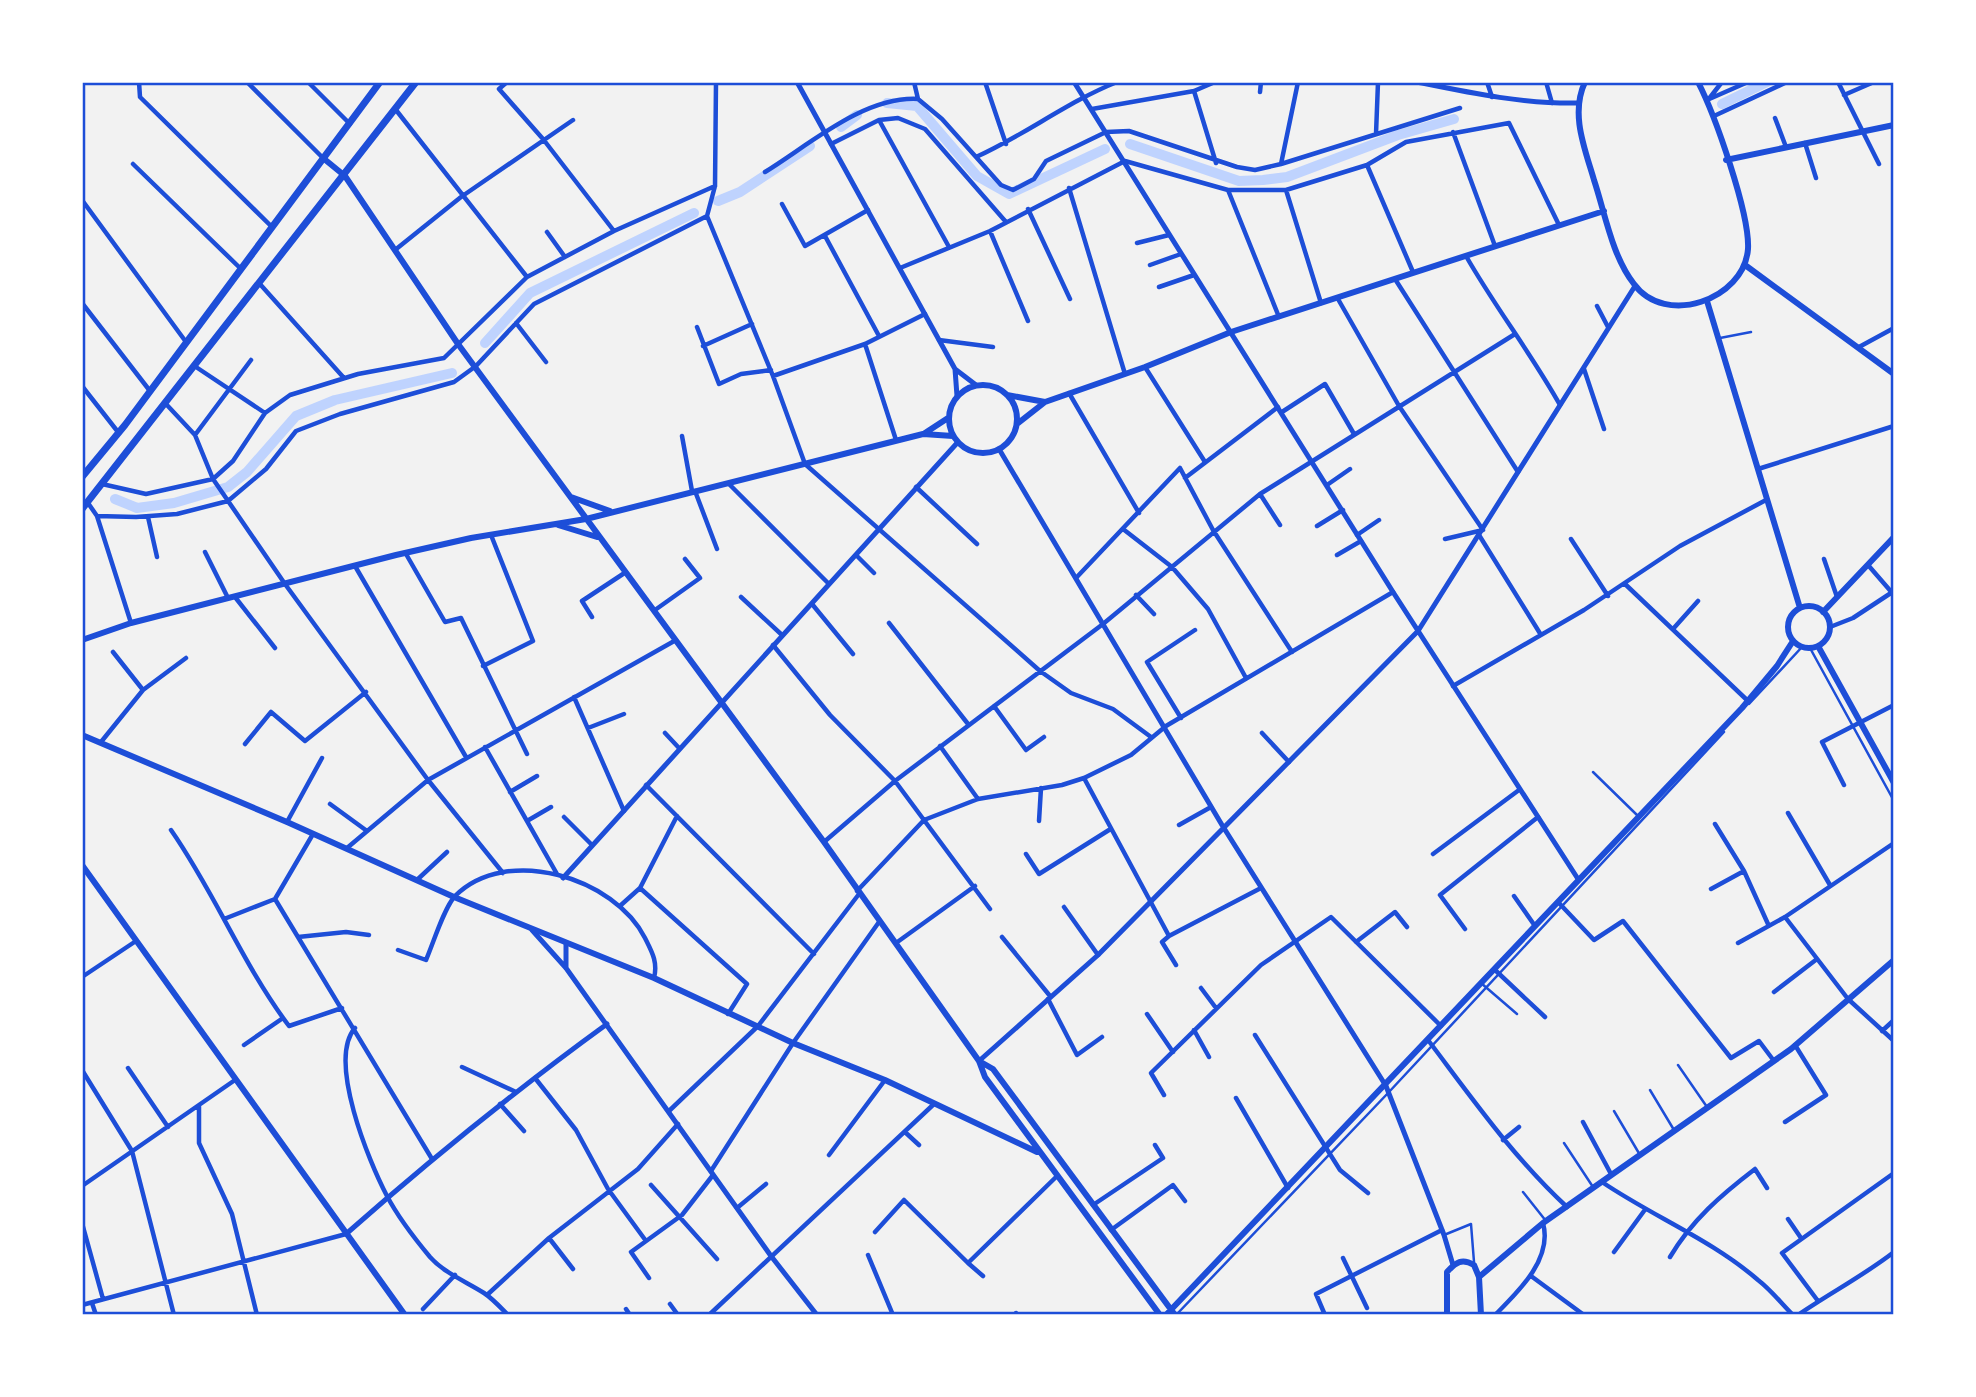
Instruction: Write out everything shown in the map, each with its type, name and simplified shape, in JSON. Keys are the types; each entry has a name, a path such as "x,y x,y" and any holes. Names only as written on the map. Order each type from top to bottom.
{"main road":[{"path":"82,477 150,391 380,82"},
{"path":"82,509 345,177 416,82"},
{"path":"1585,82 1578,103 1580,135 1622,264 1635,286 1654,299 1679,305 1707,301 1727,290 1745,265 1747,223 1714,116 1698,82"},
{"path":"1727,160 1894,125"},
{"path":"323,158 345,177 458,344 824,842 978,1061 985,1077 1038,1152 1160,1315"},
{"path":"1017,424 1045,402 1068,392 1145,367 1231,332 1604,211"},
{"path":"1745,265 1894,374"},
{"path":"1707,301 1800,608"},
{"path":"82,640 131,623 355,566 491,535 586,519 923,434 948,418 957,396 976,385 987,384 1007,394 1045,402"},
{"path":"923,434 956,439 982,453 999,449 1014,434 1017,424 1017,413 1007,394"},
{"path":"948,418 956,439"},
{"path":"570,496 611,512"},
{"path":"552,524 580,530 601,539"},
{"path":"1823,612 1894,537"},
{"path":"1812,606 1823,612 1830,626 1827,638 1814,647 1802,647 1793,641 1788,625 1800,608 1812,606"},
{"path":"1168,1312 1330,1150 1430,1043 1441,1026 1483,986 1535,926 1560,904 1578,879 1748,701 1793,641"},
{"path":"1814,647 1862,723 1894,783"},
{"path":"82,735 288,822 454,897 654,978 793,1043 885,1080 1038,1152"},
{"path":"82,865 405,1315"},
{"path":"1479,1277 1544,1222 1795,1045 1894,960"},
{"path":"978,1061 993,1069 1168,1312 1176,1315"},
{"path":"1447,1315 1446,1278 1452,1265 1462,1261 1474,1265 1479,1277 1481,1315"}],"street":[{"path":"139,82 140,97 272,227"},
{"path":"247,82 323,158"},
{"path":"308,82 350,125"},
{"path":"508,82 499,89 543,139 614,231"},
{"path":"716,82 715,186 707,216 772,373 805,464 1040,671 1071,693 1113,709 1151,737"},
{"path":"797,82 955,369 976,385"},
{"path":"914,82 918,99"},
{"path":"985,82 1006,144"},
{"path":"1074,82 1393,592 1578,879"},
{"path":"976,157 1006,144 1083,96 1117,82"},
{"path":"1091,109 1194,91 1215,82"},
{"path":"1260,92 1261,82"},
{"path":"1281,164 1298,82"},
{"path":"1376,134 1378,82"},
{"path":"1416,82 1504,100 1578,103"},
{"path":"1487,82 1492,97"},
{"path":"1546,82 1552,104"},
{"path":"1707,100 1722,82"},
{"path":"1707,100 1748,82"},
{"path":"1714,116 1787,82"},
{"path":"1838,82 1879,164"},
{"path":"1844,95 1874,82"},
{"path":"1194,91 1216,163"},
{"path":"765,172 871,107 904,98 918,99 942,119 1001,185 1013,190 1034,178 1046,161 1106,132 1129,131 1216,163 1255,170 1460,108"},
{"path":"396,110 461,197 527,276"},
{"path":"831,144 879,120 898,117 925,129 1006,222"},
{"path":"1775,118 1786,148"},
{"path":"395,250 461,197 573,120"},
{"path":"879,120 949,247"},
{"path":"900,268 990,231 1125,161 1228,190 1286,190 1367,165 1406,142 1509,123 1559,225"},
{"path":"1453,132 1495,246"},
{"path":"1805,143 1816,178"},
{"path":"133,163 240,268"},
{"path":"1367,165 1413,272"},
{"path":"101,484 146,494 213,479 233,461 265,413 290,395 344,378 444,358 527,276 614,231 715,186"},
{"path":"1069,188 1125,374"},
{"path":"1228,190 1279,317"},
{"path":"1286,190 1321,304"},
{"path":"82,200 186,342"},
{"path":"782,204 805,246 868,210"},
{"path":"1028,209 1070,299"},
{"path":"97,516 177,514 228,500 266,470 296,431 340,414 454,382 476,366 534,304 707,216"},
{"path":"990,231 1028,321"},
{"path":"547,232 565,257"},
{"path":"1137,243 1169,235"},
{"path":"825,236 879,336"},
{"path":"1150,265 1181,254"},
{"path":"1465,255 1515,334 1531,354 1561,405"},
{"path":"1159,287 1194,275"},
{"path":"1395,279 1452,373 1518,472"},
{"path":"260,283 344,378"},
{"path":"978,1061 1098,955 1418,631 1635,286"},
{"path":"1338,299 1399,406 1481,533 1541,635"},
{"path":"82,303 150,391"},
{"path":"1597,306 1608,327"},
{"path":"697,327 719,384 741,374 772,373 865,344 925,314"},
{"path":"516,323 546,362"},
{"path":"703,346 752,324"},
{"path":"1858,347 1894,328"},
{"path":"824,842 895,781 1103,624 1213,530 1260,494 1515,334"},
{"path":"939,340 993,347"},
{"path":"865,344 896,440"},
{"path":"195,435 251,360"},
{"path":"196,366 265,413"},
{"path":"1145,367 1205,462"},
{"path":"955,369 957,396"},
{"path":"1584,369 1604,429"},
{"path":"1185,478 1280,410 1325,384 1354,434"},
{"path":"82,386 118,433"},
{"path":"1068,392 1139,513"},
{"path":"166,404 195,435 213,479 285,584 428,780 503,873"},
{"path":"1757,469 1894,426"},
{"path":"682,436 694,491 717,549"},
{"path":"560,876 624,811 856,555 956,439"},
{"path":"999,449 1166,726 1223,827 1387,1089 1443,1232 1452,1265"},
{"path":"1076,578 1180,468 1213,530 1292,652"},
{"path":"1327,485 1350,468"},
{"path":"728,483 828,583"},
{"path":"916,487 977,544"},
{"path":"1260,494 1280,524"},
{"path":"1453,686 1608,596 1680,545 1766,500"},
{"path":"88,502 97,516 131,623"},
{"path":"1317,526 1343,510"},
{"path":"148,516 157,556"},
{"path":"1357,534 1378,520"},
{"path":"1123,529 1172,567 1209,609 1246,678"},
{"path":"1445,538 1481,533"},
{"path":"483,666 533,641 491,535"},
{"path":"1571,539 1608,596"},
{"path":"1337,555 1361,541"},
{"path":"205,552 232,598 275,648"},
{"path":"406,554 445,622 461,618 527,754"},
{"path":"856,555 874,573"},
{"path":"655,610 700,578 685,559"},
{"path":"1825,559 1837,597"},
{"path":"1830,626 1853,618 1893,593 1868,565"},
{"path":"355,566 466,757"},
{"path":"592,617 582,601 626,572"},
{"path":"1625,584 1748,701"},
{"path":"668,1111 758,1026 858,892 924,820 978,799 1084,778 1131,755 1166,726 1393,592"},
{"path":"1136,595 1154,614"},
{"path":"741,597 782,635"},
{"path":"1673,629 1698,601"},
{"path":"811,603 853,654"},
{"path":"889,623 968,724"},
{"path":"1181,718 1147,662 1195,630"},
{"path":"347,848 428,780 513,729 677,640"},
{"path":"773,645 830,715 895,781 990,909"},
{"path":"113,652 143,690"},
{"path":"102,742 143,690 186,658"},
{"path":"245,744 271,712 305,741 366,692"},
{"path":"574,697 624,811"},
{"path":"1844,785 1822,742 1894,705"},
{"path":"994,706 1026,750 1044,737"},
{"path":"588,728 624,714"},
{"path":"665,733 679,748"},
{"path":"1262,733 1289,762"},
{"path":"940,746 978,799"},
{"path":"485,747 560,876"},
{"path":"288,822 321,758"},
{"path":"1885,767 1894,762"},
{"path":"510,792 537,776"},
{"path":"1084,778 1109,830 1169,936"},
{"path":"646,784 814,954"},
{"path":"1039,821 1041,788"},
{"path":"1433,854 1519,790"},
{"path":"330,804 367,831"},
{"path":"527,821 551,807"},
{"path":"1179,825 1212,807"},
{"path":"1788,813 1830,885"},
{"path":"621,905 640,888 677,816"},
{"path":"564,817 592,845"},
{"path":"1465,929 1440,895 1538,817"},
{"path":"1715,824 1744,871 1768,924"},
{"path":"171,830 201,873 224,919 289,1026 342,1008"},
{"path":"1026,854 1039,874 1109,830"},
{"path":"224,919 275,899 313,834"},
{"path":"1738,943 1768,924 1785,917 1894,843"},
{"path":"418,879 447,852"},
{"path":"398,950 426,960 454,897 480,880 503,873 532,871 560,876 587,886 621,905 638,923 656,959 654,978"},
{"path":"1711,889 1744,871"},
{"path":"895,944 975,886"},
{"path":"640,888 747,984 728,1014"},
{"path":"1176,965 1161,942 1261,888"},
{"path":"1514,896 1535,926"},
{"path":"275,899 432,1159"},
{"path":"1560,904 1594,940 1623,920 1731,1058 1759,1041 1774,1061"},
{"path":"1064,907 1098,955"},
{"path":"1356,942 1395,912 1407,927"},
{"path":"1164,1094 1151,1073 1261,965 1331,917 1441,1026"},
{"path":"1785,917 1848,999 1894,1041"},
{"path":"649,1278 631,1252 679,1216 712,1173 793,1043 879,922"},
{"path":"532,930 566,968 771,1256 817,1315"},
{"path":"298,937 346,932 369,935"},
{"path":"1002,937 1049,997 1077,1055 1102,1037"},
{"path":"82,977 136,941"},
{"path":"566,944 566,968"},
{"path":"1774,992 1817,959"},
{"path":"1497,971 1545,1017"},
{"path":"1201,988 1216,1009"},
{"path":"1147,1014 1173,1052"},
{"path":"244,1045 283,1018"},
{"path":"1882,1031 1894,1020"},
{"path":"82,1305 346,1234 500,1104 607,1024"},
{"path":"355,1028 349,1035 346,1057 348,1081 361,1134 387,1198 432,1259 487,1295 508,1315"},
{"path":"1194,1030 1209,1057"},
{"path":"1255,1035 1330,1150 1340,1170 1368,1193"},
{"path":"1430,1043 1497,1133 1532,1174 1567,1207"},
{"path":"1785,1122 1826,1095 1795,1045"},
{"path":"462,1067 516,1092"},
{"path":"128,1068 168,1127"},
{"path":"82,1070 132,1151 174,1315"},
{"path":"534,1077 576,1130 608,1189 646,1241"},
{"path":"82,1185 235,1080"},
{"path":"829,1156 885,1080"},
{"path":"1236,1098 1289,1189"},
{"path":"500,1104 524,1132"},
{"path":"709,1315 934,1104"},
{"path":"199,1106 199,1143 232,1214 246,1261 257,1315"},
{"path":"1583,1122 1611,1174"},
{"path":"487,1295 549,1238 608,1189 638,1169 678,1124"},
{"path":"1503,1140 1519,1127"},
{"path":"906,1132 919,1145"},
{"path":"1092,1206 1163,1158 1155,1145"},
{"path":"1670,1257 1685,1231 1722,1195 1755,1169 1768,1188"},
{"path":"1818,1301 1782,1253 1873,1191 1894,1173"},
{"path":"968,1263 1056,1177"},
{"path":"1601,1182 1644,1211 1685,1231 1758,1279 1795,1315 1863,1276 1894,1252"},
{"path":"737,1208 766,1184"},
{"path":"651,1185 717,1259"},
{"path":"1111,1230 1173,1185 1185,1201"},
{"path":"875,1232 904,1200 983,1276"},
{"path":"1614,1252 1644,1211"},
{"path":"1788,1219 1801,1238"},
{"path":"1495,1315 1531,1276 1544,1245 1544,1222"},
{"path":"82,1223 103,1299"},
{"path":"1325,1315 1316,1294 1443,1232"},
{"path":"549,1238 573,1269"},
{"path":"868,1255 893,1315"},
{"path":"1343,1258 1367,1308"},
{"path":"423,1309 455,1275"},
{"path":"1531,1276 1584,1315"},
{"path":"92,1303 96,1315"},
{"path":"670,1304 678,1315"},
{"path":"626,1309 630,1315"}],"lane":[{"path":"1718,339 1751,332"},
{"path":"1497,971 1802,647"},
{"path":"1814,647 1894,801"},
{"path":"1592,772 1638,816"},
{"path":"1430,1043 1483,986 1517,1014"},
{"path":"1678,1065 1707,1107"},
{"path":"1650,1090 1674,1130"},
{"path":"1614,1111 1640,1155"},
{"path":"1564,1143 1593,1187"},
{"path":"1176,1315 1330,1150"},
{"path":"1523,1192 1544,1222"},
{"path":"1443,1232 1471,1224 1474,1265"}],"waterway":[{"path":"1722,104 1767,82"},
{"path":"887,103 917,106 977,176 1009,194 1105,149"},
{"path":"841,127 857,115"},
{"path":"1130,144 1239,181 1263,180 1287,177 1398,135 1454,119"},
{"path":"718,201 740,192 810,146"},
{"path":"485,343 530,293 694,213"},
{"path":"115,499 137,508 174,503 228,487 247,472 296,416 335,400 452,373"}]}
